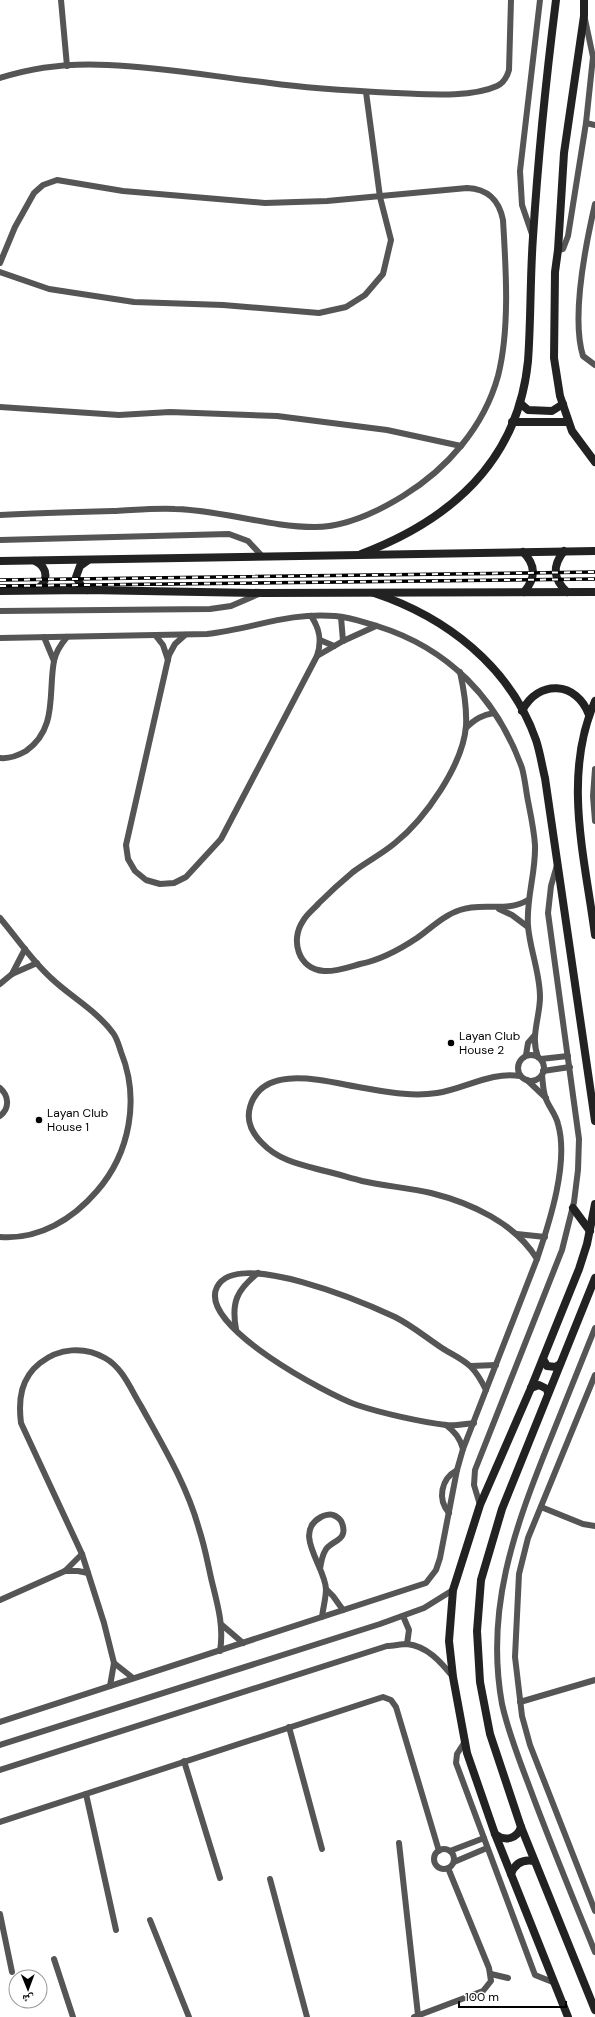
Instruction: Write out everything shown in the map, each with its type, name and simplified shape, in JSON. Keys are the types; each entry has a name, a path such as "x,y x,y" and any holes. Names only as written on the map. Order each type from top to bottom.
{"street":[{"path":"61,0 67,66"},
{"path":"0,78 16,73 67,66 106,64 202,73 272,84 366,92 433,95 468,93 497,86 503,82 510,70 511,0"},
{"path":"533,238 522,205 520,171 540,0"},
{"path":"362,554 406,535 428,523 466,492 497,455 520,402 528,362 533,238 539,155 556,0"},
{"path":"584,0 584,16 564,153 558,250 555,272 554,358 558,384 568,422 572,431 595,462"},
{"path":"558,250 563,249 568,236 586,123 593,57 584,16"},
{"path":"0,272 49,289 134,302 223,305 319,313 346,307 365,295 383,274 391,240 380,197 366,92"},
{"path":"586,123 595,125"},
{"path":"0,263 15,227 34,193 43,185 57,180 123,191 265,203 327,201 476,188 492,196 501,210 504,220 506,285 504,323 498,376 488,404 476,426 448,461 420,486 375,512 343,523 316,527 284,525 216,513 175,509 0,515"},
{"path":"595,204 585,255 579,320 583,356 595,365"},
{"path":"520,402 528,410 552,411 563,404"},
{"path":"0,407 112,414 170,412 277,416 387,430 461,446"},
{"path":"512,422 568,422"},
{"path":"0,540 229,534 248,541 262,556"},
{"path":"564,551 558,559 555,570 559,583 567,592"},
{"path":"0,561 595,551"},
{"path":"523,552 530,559 534,570 531,582 524,592"},
{"path":"87,590 78,582 76,577 80,566 90,560"},
{"path":"35,561 41,564 46,575 45,582 41,587 35,590"},
{"path":"0,591 87,590 262,593 595,592"},
{"path":"0,611 210,609 231,606 262,593"},
{"path":"374,593 397,601 430,616 464,640 494,669 522,711 536,740 545,778 595,1121"},
{"path":"185,635 175,644 168,661 126,845 128,859 135,871 146,880 160,884 174,883 186,877 221,839 317,656 320,640 318,627 311,616"},
{"path":"0,638 185,635 236,630 285,617 341,617 399,633 421,643 441,656 460,672 476,687 494,713 510,740 522,769 533,828 533,866 528,900 528,926 540,989 538,1015 534,1036 546,1098 558,1123 562,1148 560,1173 545,1237 463,1449 457,1470 440,1558 436,1570 426,1583 0,1722"},
{"path":"341,617 343,641"},
{"path":"317,656 343,641 376,626"},
{"path":"156,636 165,650 168,661"},
{"path":"44,637 54,661"},
{"path":"0,758 20,755 34,746 43,731 52,705 54,661 59,648 68,637"},
{"path":"320,640 334,646"},
{"path":"460,672 464,692 466,728 459,754 448,779 416,824 396,843 336,886 303,920 297,931 296,945 301,958 311,967 324,971 337,969 384,957 401,948 460,910 477,906 515,906 528,900"},
{"path":"464,692 476,687"},
{"path":"522,711 528,700 537,692 545,689 557,688 569,691 576,695 586,708 589,715"},
{"path":"595,701 589,715 580,747 577,780 579,816 592,895 595,936"},
{"path":"466,728 474,720 484,715 494,713"},
{"path":"595,769 593,796 595,821"},
{"path":"480,1505 474,1485 475,1470 556,1266 573,1208 578,1170 579,1139 548,913 551,886 557,864"},
{"path":"496,907 512,915 528,926"},
{"path":"0,918 37,963 65,990 104,1022 114,1034 128,1069 132,1108 125,1145 107,1179 82,1208 50,1229 11,1238 0,1238"},
{"path":"12,974 26,949"},
{"path":"0,984 12,974 37,963"},
{"path":"526,1056 528,1043 534,1036"},
{"path":"502,1075 526,1056 532,1055 539,1058 568,1056"},
{"path":"518,1063 518,1072 520,1076"},
{"path":"527,1080 535,1080 542,1073 570,1068"},
{"path":"537,1259 517,1234 477,1210 454,1200 431,1193 363,1181 295,1164 276,1155 253,1133 248,1115 252,1100 259,1091 267,1083 276,1080 304,1079 414,1095 436,1093 502,1075 520,1076 527,1080 546,1098"},
{"path":"0,1088 6,1095 7,1104 5,1112 0,1116"},
{"path":"568,2017 495,1834 464,1743 453,1677 449,1641 453,1590 480,1505 531,1388 579,1269 590,1231 595,1204"},
{"path":"573,1208 590,1231"},
{"path":"517,1234 545,1237"},
{"path":"474,1423 446,1425 379,1411 339,1398 264,1355 236,1331 216,1301 216,1288 224,1278 236,1273 258,1273 321,1286 396,1318 470,1366 486,1390"},
{"path":"236,1331 233,1314 236,1298 245,1284 258,1273"},
{"path":"595,1278 502,1509 481,1580 478,1606 478,1657 484,1708 490,1734 521,1827 534,1861 592,1994 595,2010"},
{"path":"595,1328 527,1498 514,1535 502,1588 497,1658 500,1693 509,1730 536,1804 595,1952"},
{"path":"110,1686 114,1663 82,1554 21,1422 19,1405 22,1385 33,1368 48,1356 68,1350 88,1351 106,1358 121,1372 167,1452 182,1484 199,1529 222,1625 220,1651"},
{"path":"542,1359 547,1366 556,1367 560,1364"},
{"path":"470,1366 496,1365"},
{"path":"595,1375 528,1538 519,1574 515,1657 520,1702 530,1745 595,1911"},
{"path":"531,1388 539,1384 547,1389 548,1393"},
{"path":"446,1425 454,1431 460,1439 463,1449"},
{"path":"449,1513 442,1500 442,1490 445,1481 457,1470"},
{"path":"541,1507 583,1524 595,1526"},
{"path":"320,1569 325,1550 329,1545 337,1542 342,1536 344,1528 341,1520 333,1515 324,1515 316,1520 310,1529 308,1540 320,1569 326,1589 322,1617"},
{"path":"0,1600 65,1571 82,1554"},
{"path":"65,1571 88,1573"},
{"path":"326,1589 343,1610"},
{"path":"0,1745 403,1616 424,1608 453,1590"},
{"path":"403,1616 409,1630 407,1644"},
{"path":"222,1625 242,1643"},
{"path":"0,1770 388,1646 407,1644 426,1651 440,1662 453,1677"},
{"path":"114,1663 133,1678"},
{"path":"520,1702 595,1680"},
{"path":"0,1822 379,1697 391,1700 396,1707 439,1851"},
{"path":"289,1727 322,1849"},
{"path":"464,1743 457,1754 456,1763 535,1975 555,1983"},
{"path":"184,1762 220,1878"},
{"path":"86,1794 116,1930"},
{"path":"495,1834 501,1838 512,1838 518,1833 521,1827"},
{"path":"484,1838 450,1851 439,1851 434,1859 436,1865 442,1869 448,1868 454,1862 487,1848"},
{"path":"399,1843 416,2016 483,1991 491,1981 491,1974 448,1868"},
{"path":"450,1851 453,1854 454,1862"},
{"path":"511,1874 520,1862 527,1860 534,1861"},
{"path":"270,1879 307,2017"},
{"path":"0,1914 11,1969"},
{"path":"150,1920 190,2017"},
{"path":"54,1958 73,2017"},
{"path":"491,1974 508,1978"}],"railway":[{"path":"0,580 595,572"},
{"path":"0,586 595,579"}],"place":[{"name":"Layan Club House 2","path":"451,1043"},
{"name":"Layan Club House 1","path":"39,1120"}]}
